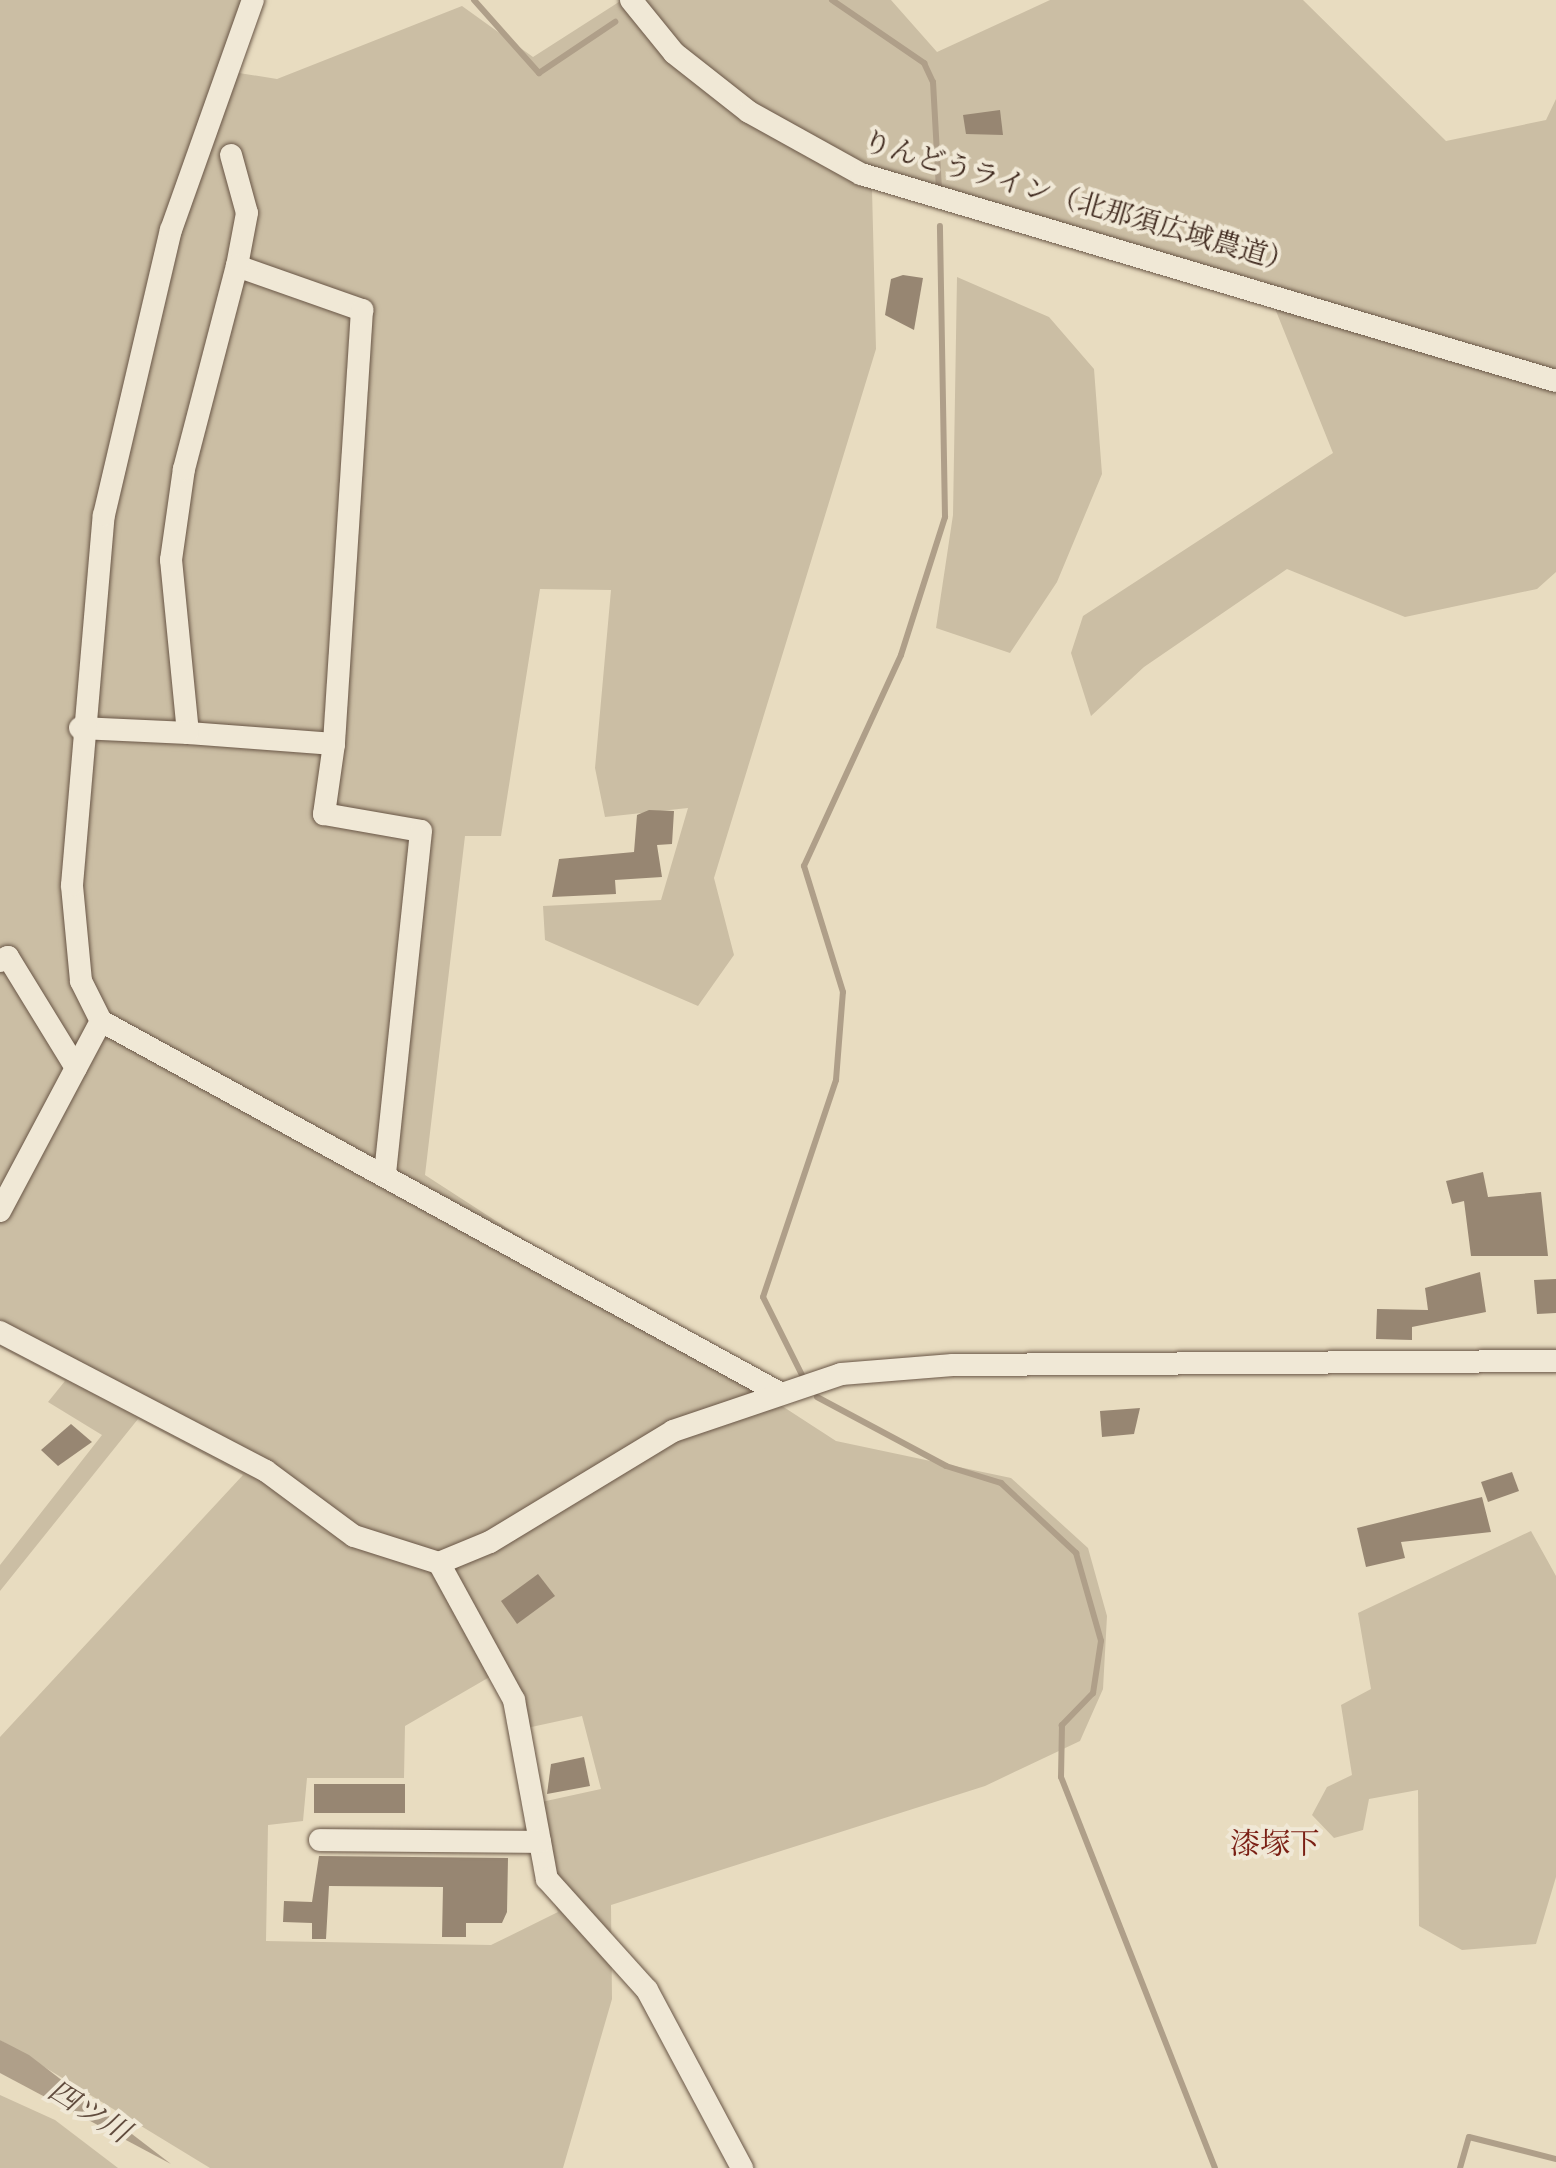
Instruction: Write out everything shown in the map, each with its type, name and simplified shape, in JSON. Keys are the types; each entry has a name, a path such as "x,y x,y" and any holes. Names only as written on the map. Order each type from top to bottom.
{"street":[{"path":"253,0 200,140 136,364 104,515 80,728 72,885 81,981 100,1021 385,1172 776,1391"},
{"name":"りんどうライン（北那須広域農道）","path":"631,0 674,53 749,112 862,174 1556,381"},
{"path":"188,733 171,560 184,469 247,213 231,155"},
{"path":"237,266 362,310 334,744 324,814 421,830 385,1172"},
{"path":"80,728 334,744"},
{"path":"0,961 8,956 76,1068"},
{"path":"0,1211 100,1021"},
{"path":"0,1332 266,1471 354,1536 439,1562 490,1542 674,1431 776,1391 953,1365 1556,1361"},
{"path":"439,1562 514,1700 540,1842 556,1895 647,1990 742,2168"},
{"path":"320,1840 540,1842"}],"shaded area":[{"path":"0,0 251,0 233,72 277,79 462,6 533,57 622,0 891,0 937,52 1050,0 1303,0 1446,141 1546,120 1556,99 1556,572 1537,589 1405,617 1287,569 1144,667 1091,716 1071,653 1083,616 1333,453 1264,281 872,189 876,349 714,878 734,955 698,1006 545,940 543,906 661,900 688,808 605,817 595,768 611,590 540,589 501,836 465,836 425,1175 836,1441 1011,1478 1088,1548 1107,1616 1103,1689 1080,1741 985,1786 611,1905 612,1999 563,2168 210,2168 0,2040 0,1737 243,1475 138,1419 0,1591 0,1565 102,1435 48,1402 65,1381 0,1347","holes":["493,1675 513,1731 582,1716 601,1789 523,1806 531,1853 558,1912 491,1945 266,1941 268,1825 303,1821 307,1778 404,1778 405,1726"]},
{"path":"957,277 1049,317 1094,369 1102,474 1057,582 1010,653 936,628 953,515"},
{"path":"1531,1531 1556,1576 1556,1877 1536,1944 1462,1950 1419,1926 1418,1790 1369,1799 1363,1830 1334,1838 1312,1815 1327,1787 1352,1775 1341,1705 1371,1689 1358,1613"},
{"path":"0,2095 55,2120 118,2168 0,2168"}],"water":[{"name":"四ツ川","path":"0,2040 29,2055 171,2164 0,2073"}],"building":[{"path":"1000,110 1003,135 966,134 963,115"},
{"path":"903,275 923,278 914,330 885,315 891,279"},
{"path":"649,810 674,811 672,844 657,845 662,877 615,880 616,894 552,897 559,859 634,852 637,815"},
{"path":"1483,1172 1488,1197 1541,1192 1548,1256 1471,1256 1464,1201 1452,1204 1446,1181"},
{"path":"1480,1272 1486,1312 1412,1327 1412,1340 1376,1339 1377,1309 1428,1310 1425,1288"},
{"path":"1556,1279 1556,1313 1537,1314 1534,1280"},
{"path":"1140,1408 1134,1434 1102,1437 1100,1411"},
{"path":"71,1424 92,1442 58,1466 41,1450"},
{"path":"1512,1472 1519,1491 1488,1502 1481,1482"},
{"path":"1482,1497 1491,1532 1401,1542 1405,1558 1366,1567 1357,1528"},
{"path":"538,1574 555,1596 517,1624 501,1601"},
{"path":"584,1757 590,1786 547,1794 551,1764"},
{"path":"314,1784 405,1784 405,1813 314,1813"},
{"path":"319,1856 508,1858 507,1912 502,1923 466,1923 466,1937 442,1937 443,1887 329,1886 326,1939 312,1939 312,1923 283,1922 284,1901 312,1902"}],"waterway":[{"path":"474,0 539,73 615,22"},
{"path":"832,0 924,63 933,82 939,191"},
{"path":"802,1375 763,1297 836,1080 843,992 804,866 901,655 945,517 940,226"},
{"path":"817,1397 946,1466 1001,1483 1076,1553 1101,1641 1093,1693 1062,1725 1061,1777 1215,2168"},
{"path":"1460,2168 1469,2137 1556,2159"}],"district":[{"name":"漆塚下","path":"1275,1846"}]}
